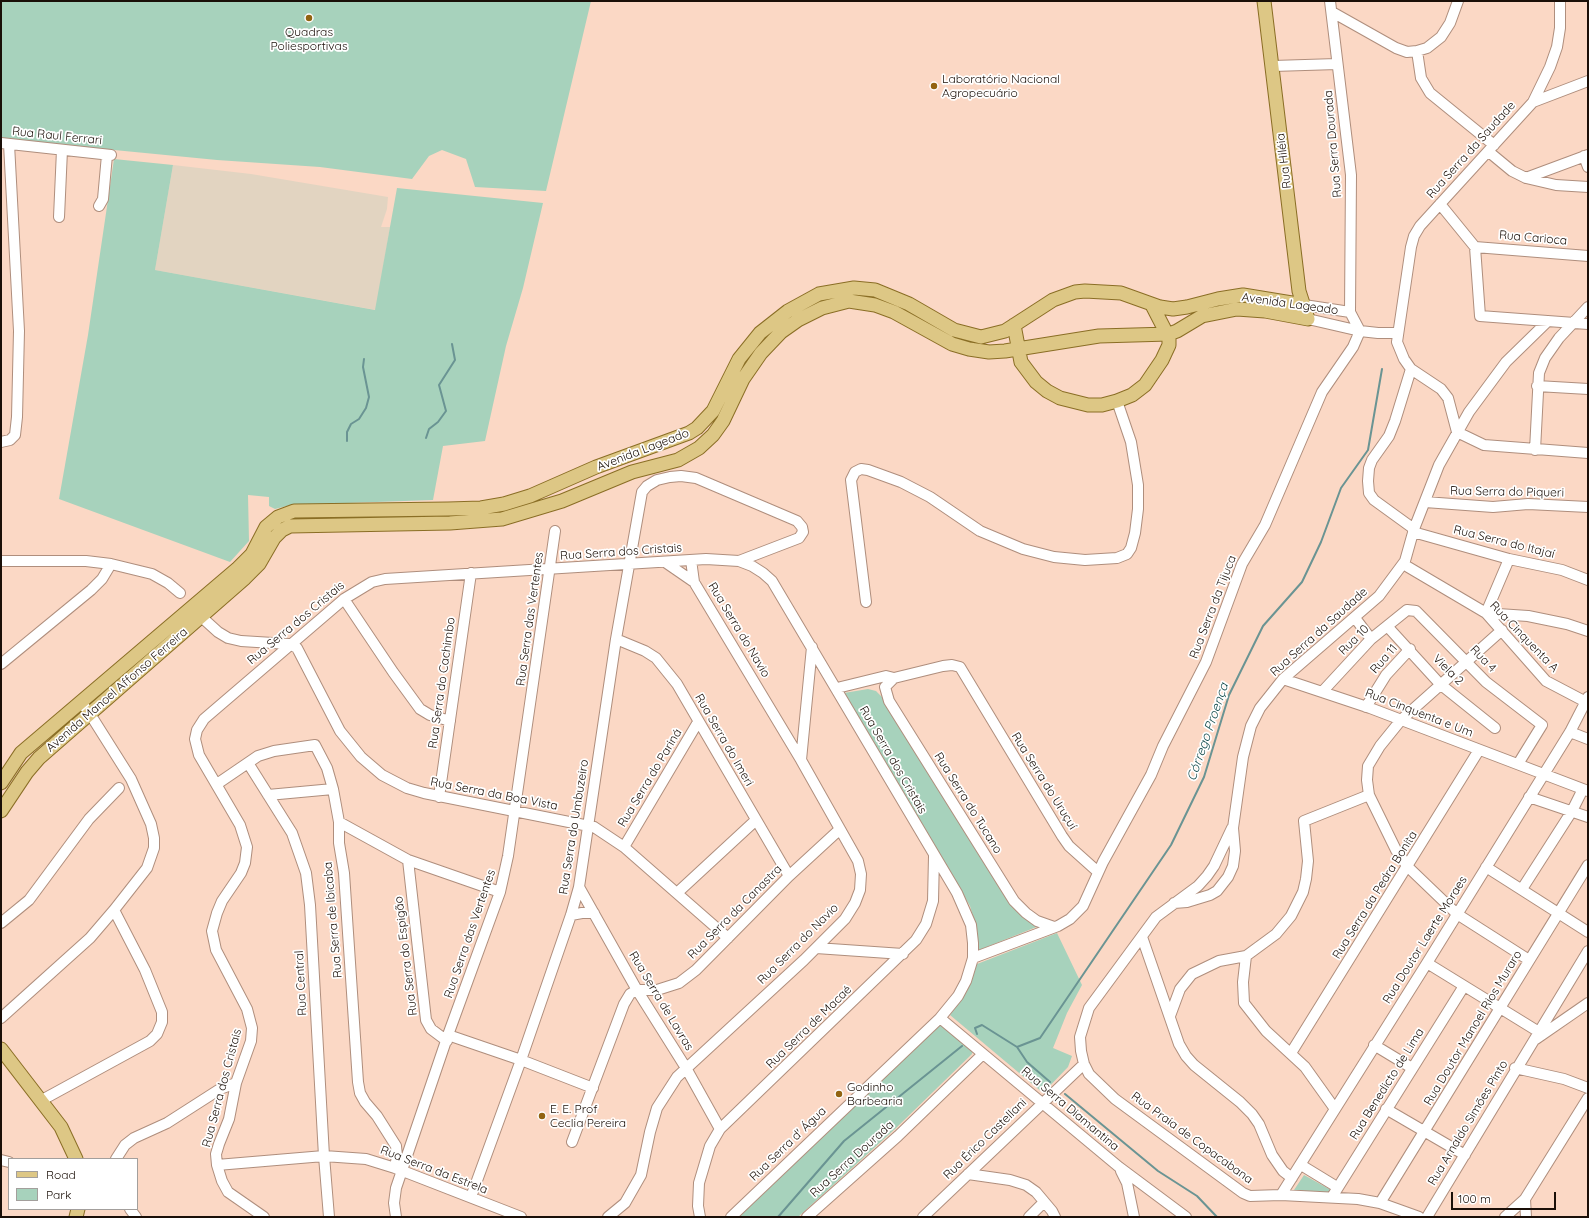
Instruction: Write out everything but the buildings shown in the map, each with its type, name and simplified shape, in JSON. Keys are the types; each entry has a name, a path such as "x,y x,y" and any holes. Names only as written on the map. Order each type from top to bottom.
{"main road":[{"name":"Rua Hiléia","path":"1264,1 1299,291 1308,319"},
{"name":"Avenida Lageado","path":"240,574 266,527 286,512 294,510 481,508 504,504 530,496 596,467 689,433 713,411 739,359 760,333 774,321 808,299 837,289 854,288 884,293 922,310 954,330 981,337 994,335 1005,331 1052,300 1075,292 1100,290 1120,293 1152,305 1180,309 1218,299 1243,295 1304,305"},
{"name":"Avenida Lageado","path":"290,526 450,523 502,519 555,503 632,472 678,460 699,448 713,435 723,421 751,367 761,353 781,332 810,314 822,308 836,304 858,302 886,308 939,338 960,347 990,352 1099,336 1168,334 1177,331 1202,316 1237,309 1265,311 1308,319"},
{"path":"1014,325 1021,362 1036,382 1047,391 1060,398 1088,405 1102,405 1117,402 1132,395 1145,385 1154,374 1167,351 1168,334 1152,305"},
{"path":"240,574 260,564 278,534 290,526 286,512"},
{"name":"Avenida Manoel Affonso Ferreira","path":"1,783 21,753 81,702 196,612 240,574"},
{"name":"Avenida Manoel Affonso Ferreira","path":"1,811 27,772 39,758 90,714 196,612"},
{"path":"1,1049 42,1100 61,1127 76,1158"}],"street":[{"name":"Rua Serra Dourada","path":"1330,1 1351,175 1350,312 1360,331"},
{"path":"1332,12 1396,48 1407,52 1427,48 1441,37 1450,23 1458,1"},
{"name":"Rua Serra da Saudade","path":"1398,333 1414,236 1440,204 1532,102 1550,67 1557,47 1560,28 1560,1"},
{"path":"1417,51 1421,78 1430,93 1491,149 1512,171 1526,178 1556,185 1588,187"},
{"path":"1273,66 1337,64"},
{"path":"1532,102 1588,81"},
{"path":"1,442 10,440 15,435 17,417 19,331 5,143"},
{"name":"Rua Raul Ferrari","path":"5,143 109,155 103,198 99,206"},
{"path":"59,217 62,150"},
{"path":"1526,178 1586,155 1588,167"},
{"path":"1440,204 1475,247 1480,316 1588,324"},
{"name":"Rua Carioca","path":"1475,247 1588,256"},
{"name":"Avenida Lageado","path":"1304,305 1350,312"},
{"path":"1534,450 1539,373 1545,358 1571,323 1588,307"},
{"name":"Avenida Lageado","path":"1308,319 1360,331"},
{"name":"Rua Serra da Saudade","path":"1084,1064 1080,1037 1089,1008 1156,917 1174,903 1187,902 1210,895 1222,885 1233,866 1235,851 1233,828 1243,757 1252,726 1260,708 1283,679 1379,596 1403,564 1409,550 1413,531 1439,465 1457,432 1469,412 1506,362 1548,321"},
{"path":"1360,331 1398,333 1397,342 1404,359 1411,369 1442,389 1445,394 1452,410 1457,432 1484,445 1588,453"},
{"name":"Rua Serra da Tijuca","path":"1098,872 1121,825 1151,775 1163,746 1206,662 1242,564 1265,524 1322,392 1353,348 1360,331"},
{"path":"1411,369 1389,436 1372,460 1369,468 1368,481 1369,493 1374,500 1413,531"},
{"path":"1537,386 1588,389"},
{"path":"866,602 851,480 855,472 861,469 868,470 905,484 930,497 980,531 1023,549 1054,556 1086,560 1117,558 1127,554 1132,545 1137,521 1138,485 1131,442 1117,402"},
{"path":"628,565 642,492 647,486 657,480 681,476 711,483 797,522 802,527 803,532 799,538 739,561"},
{"name":"Rua Serra do Piqueri","path":"1425,502 1493,507 1528,504 1588,507"},
{"name":"Rua Serra das Vertentes","path":"396,1217 394,1196 398,1170 500,892 508,856 515,811 555,531"},
{"name":"Rua Serra do Itajaí","path":"1413,531 1509,559 1562,570 1588,580"},
{"path":"1509,559 1487,614 1528,616 1567,624 1588,631"},
{"name":"Rua Serra dos Cristais","path":"264,1217 228,1192 222,1181 217,1165 216,1154 229,1119 241,1065 251,1041 252,1028 247,1009 216,950 212,931 216,913 222,901 242,873 247,847 240,825 199,755 195,739 204,719 289,644 344,599 360,588 385,579 691,560 739,561 752,566 772,581 934,854"},
{"name":"Rua Serra do Navio","path":"608,1217 625,1203 634,1190 641,1175 650,1132 657,1108 670,1087 686,1068 816,948 845,919 855,903 860,890 861,874 858,861 801,760 694,582 691,560"},
{"path":"1,561 86,561 111,564 152,574 168,583 180,593"},
{"name":"Rua Serra do Navio","path":"665,562 694,582"},
{"path":"1,664 91,590 104,576 111,564"},
{"name":"Rua Cinquenta A","path":"1403,564 1487,614 1546,681 1587,700"},
{"name":"Rua Serra do Umbuzeiro","path":"471,1197 521,1060 571,915 579,887 591,826 616,639 628,565"},
{"name":"Rua Serra do Cachimbo","path":"439,796 471,573"},
{"path":"344,599 420,709 434,716 450,721"},
{"name":"Rua 10","path":"1322,692 1371,639 1407,610"},
{"name":"Rua 4","path":"1407,610 1416,611 1468,661 1486,682 1542,725 1518,764"},
{"path":"196,612 218,632 228,638 241,641 289,644"},
{"path":"1355,618 1371,639"},
{"name":"Viela 2","path":"1387,626 1410,649 1440,684 1495,728"},
{"path":"1502,630 1401,720 1380,746 1368,766 1367,780 1369,795 1396,850 1408,867 1457,914 1529,960"},
{"name":"Rua Serra do Imeri","path":"616,639 645,651 656,658 677,684 789,876"},
{"name":"Rua Serra da Boa Vista","path":"289,644 299,651 340,731 361,757 382,775 407,788 439,796 591,826 624,847 728,938"},
{"path":"801,760 812,647"},
{"name":"Rua 11","path":"1366,707 1386,675 1410,649"},
{"name":"Rua Serra do Uruçuí","path":"836,688 886,676 894,678 952,664 960,667 1062,836 1069,846 1098,872"},
{"name":"Rua Serra do Tucano","path":"894,678 886,688 889,701 1014,901 1026,913 1036,920 1054,927"},
{"name":"Rua Cinquenta e Um","path":"1283,679 1366,707 1586,790"},
{"name":"Rua Doutor Laerte Moraes","path":"1281,1195 1570,732 1587,700"},
{"path":"1,1018 90,938 114,910 146,868 154,848 152,824 131,779 81,702"},
{"name":"Rua Serra do Pariná","path":"624,847 698,722"},
{"path":"1570,732 1588,739"},
{"name":"Rua Serra de Ibicaba","path":"217,784 258,756 274,751 315,745 327,768 333,789 339,822 339,843 344,873 358,1082 360,1093 365,1102 377,1116 396,1146 398,1170"},
{"name":"Rua Serra da Pedra Bonita","path":"1291,1053 1408,867 1479,750"},
{"name":"Rua Central","path":"248,763 292,833 303,860 306,873 310,905 324,1156 329,1217"},
{"path":"1,923 29,900 89,819 119,788"},
{"path":"268,795 333,789"},
{"path":"1522,889 1586,790"},
{"path":"1170,1016 1180,989 1192,974 1219,962 1246,956 1276,934 1291,916 1300,899 1306,879 1308,861 1304,821 1369,795"},
{"path":"1529,797 1588,817"},
{"path":"676,893 756,820"},
{"path":"339,822 408,860 500,892"},
{"path":"1174,903 1198,886 1207,876 1214,866 1233,828"},
{"name":"Rua Serra da Canastra","path":"637,990 657,990 679,983 696,970 789,876 840,830"},
{"name":"Rua Serra de Macaé","path":"700,1217 698,1206 699,1183 710,1146 720,1129 916,940 926,924 933,901 934,854"},
{"name":"Rua Serra d' Água","path":"731,1217 940,1018 958,996 966,981 973,958 971,924 957,892 934,854"},
{"name":"Rua Serra do Espigão","path":"408,860 426,1020 431,1029 447,1038 521,1060 593,1088"},
{"name":"Rua Doutor Manoel Rios Muraro","path":"1380,1203 1588,865"},
{"path":"1486,867 1559,912 1588,932"},
{"path":"973,958 1054,927 1070,919 1083,906 1098,872"},
{"name":"Rua Serra de Lavras","path":"579,887 637,990 686,1068 720,1129"},
{"path":"42,1100 150,1041 157,1034 162,1022 162,1012 145,970 114,910"},
{"path":"571,915 582,912 594,913"},
{"path":"1142,937 1179,1044 1186,1056 1194,1065 1240,1102 1252,1114 1259,1124 1272,1155 1283,1171 1292,1178"},
{"path":"816,948 903,954"},
{"name":"Rua Arnaldo Simões Pinto","path":"1427,1217 1515,1068 1539,1032 1588,951"},
{"path":"1246,956 1243,982 1244,1003 1266,1031 1305,1067 1335,1108"},
{"path":"1427,963 1539,1032"},
{"name":"Rua Benedicto de Lima","path":"1332,1197 1464,986"},
{"path":"572,1142 624,1004 630,994 637,990"},
{"name":"Rua Arnaldo Simões Pinto","path":"1532,1042 1588,1003"},
{"name":"Rua Serra Diamantina","path":"940,1018 1119,1167 1186,1217"},
{"path":"1374,1045 1412,1068"},
{"name":"Rua Serra Dourada","path":"807,1217 898,1136 983,1054"},
{"name":"Rua Érico Castellani","path":"923,1217 1084,1064"},
{"name":"Rua Praia de Copacabana","path":"1084,1064 1089,1074 1114,1099 1250,1196 1281,1195 1332,1197 1380,1203 1419,1217"},
{"path":"1515,1068 1564,1079 1588,1088"},
{"path":"117,1158 125,1145 134,1138 167,1123 220,1089 236,1083"},
{"path":"1505,1217 1526,1199 1588,1098"},
{"path":"1386,1109 1465,1155"},
{"name":"Rua Serra da Estrela","path":"217,1165 324,1156 366,1159 471,1197 521,1217"},
{"path":"1301,1165 1337,1187"},
{"path":"1119,1167 1127,1183 1134,1217"},
{"path":"968,1174 1010,1180 1026,1185 1036,1192 1055,1217"},
{"path":"1526,1199 1526,1217"},
{"path":"1029,1217 1044,1202"}],"shaded area":[{"path":"173,165 251,174 388,197 387,209 381,227 390,227 376,310 155,270"}],"green space":[{"path":"1,1 591,1 546,191 475,187 466,159 442,150 429,156 412,179 320,167 217,160 1,139"},
{"path":"114,159 173,165 155,270 375,310 397,188 543,203 523,288 506,346 485,441 443,446 433,500 291,505 275,509 269,506 269,497 248,495 249,541 230,562 59,499 88,335"},
{"path":"868,689 876,691 882,697 1009,902 1019,914 1039,926 979,950 977,930 970,906 844,693"},
{"path":"1057,933 1082,985 1067,1013 1053,1048 1072,1056 1068,1067 1043,1093 950,1015 967,991 977,964"},
{"path":"940,1024 973,1050 972,1054 895,1129 798,1217 737,1217"},
{"path":"1304,1175 1331,1190 1329,1193 1294,1190"}],"waterway":[{"path":"426,438 429,429 438,422 446,411 439,385 455,360 452,344"},
{"path":"347,441 347,432 351,424 359,419 366,408 369,397 363,367 364,359"},
{"name":"Córrego Proença","path":"977,1034 975,1028 982,1025 1017,1047 1040,1038 1171,845 1204,777 1229,695 1263,626 1302,582 1321,542 1341,488 1368,450 1382,369"},
{"path":"778,1217 844,1141 962,1046"},
{"path":"1017,1047 1027,1062 1050,1082"},
{"path":"1065,1094 1158,1171 1197,1196 1217,1217"}],"place":[{"name":"Quadras Poliesportivas","path":"309,18"},
{"name":"Laboratório Nacional Agropecuário","path":"934,86"},
{"name":"Godinho Barbearia","path":"839,1094"},
{"name":"E. E. Prof Ceclia Pereira","path":"542,1116"}]}
